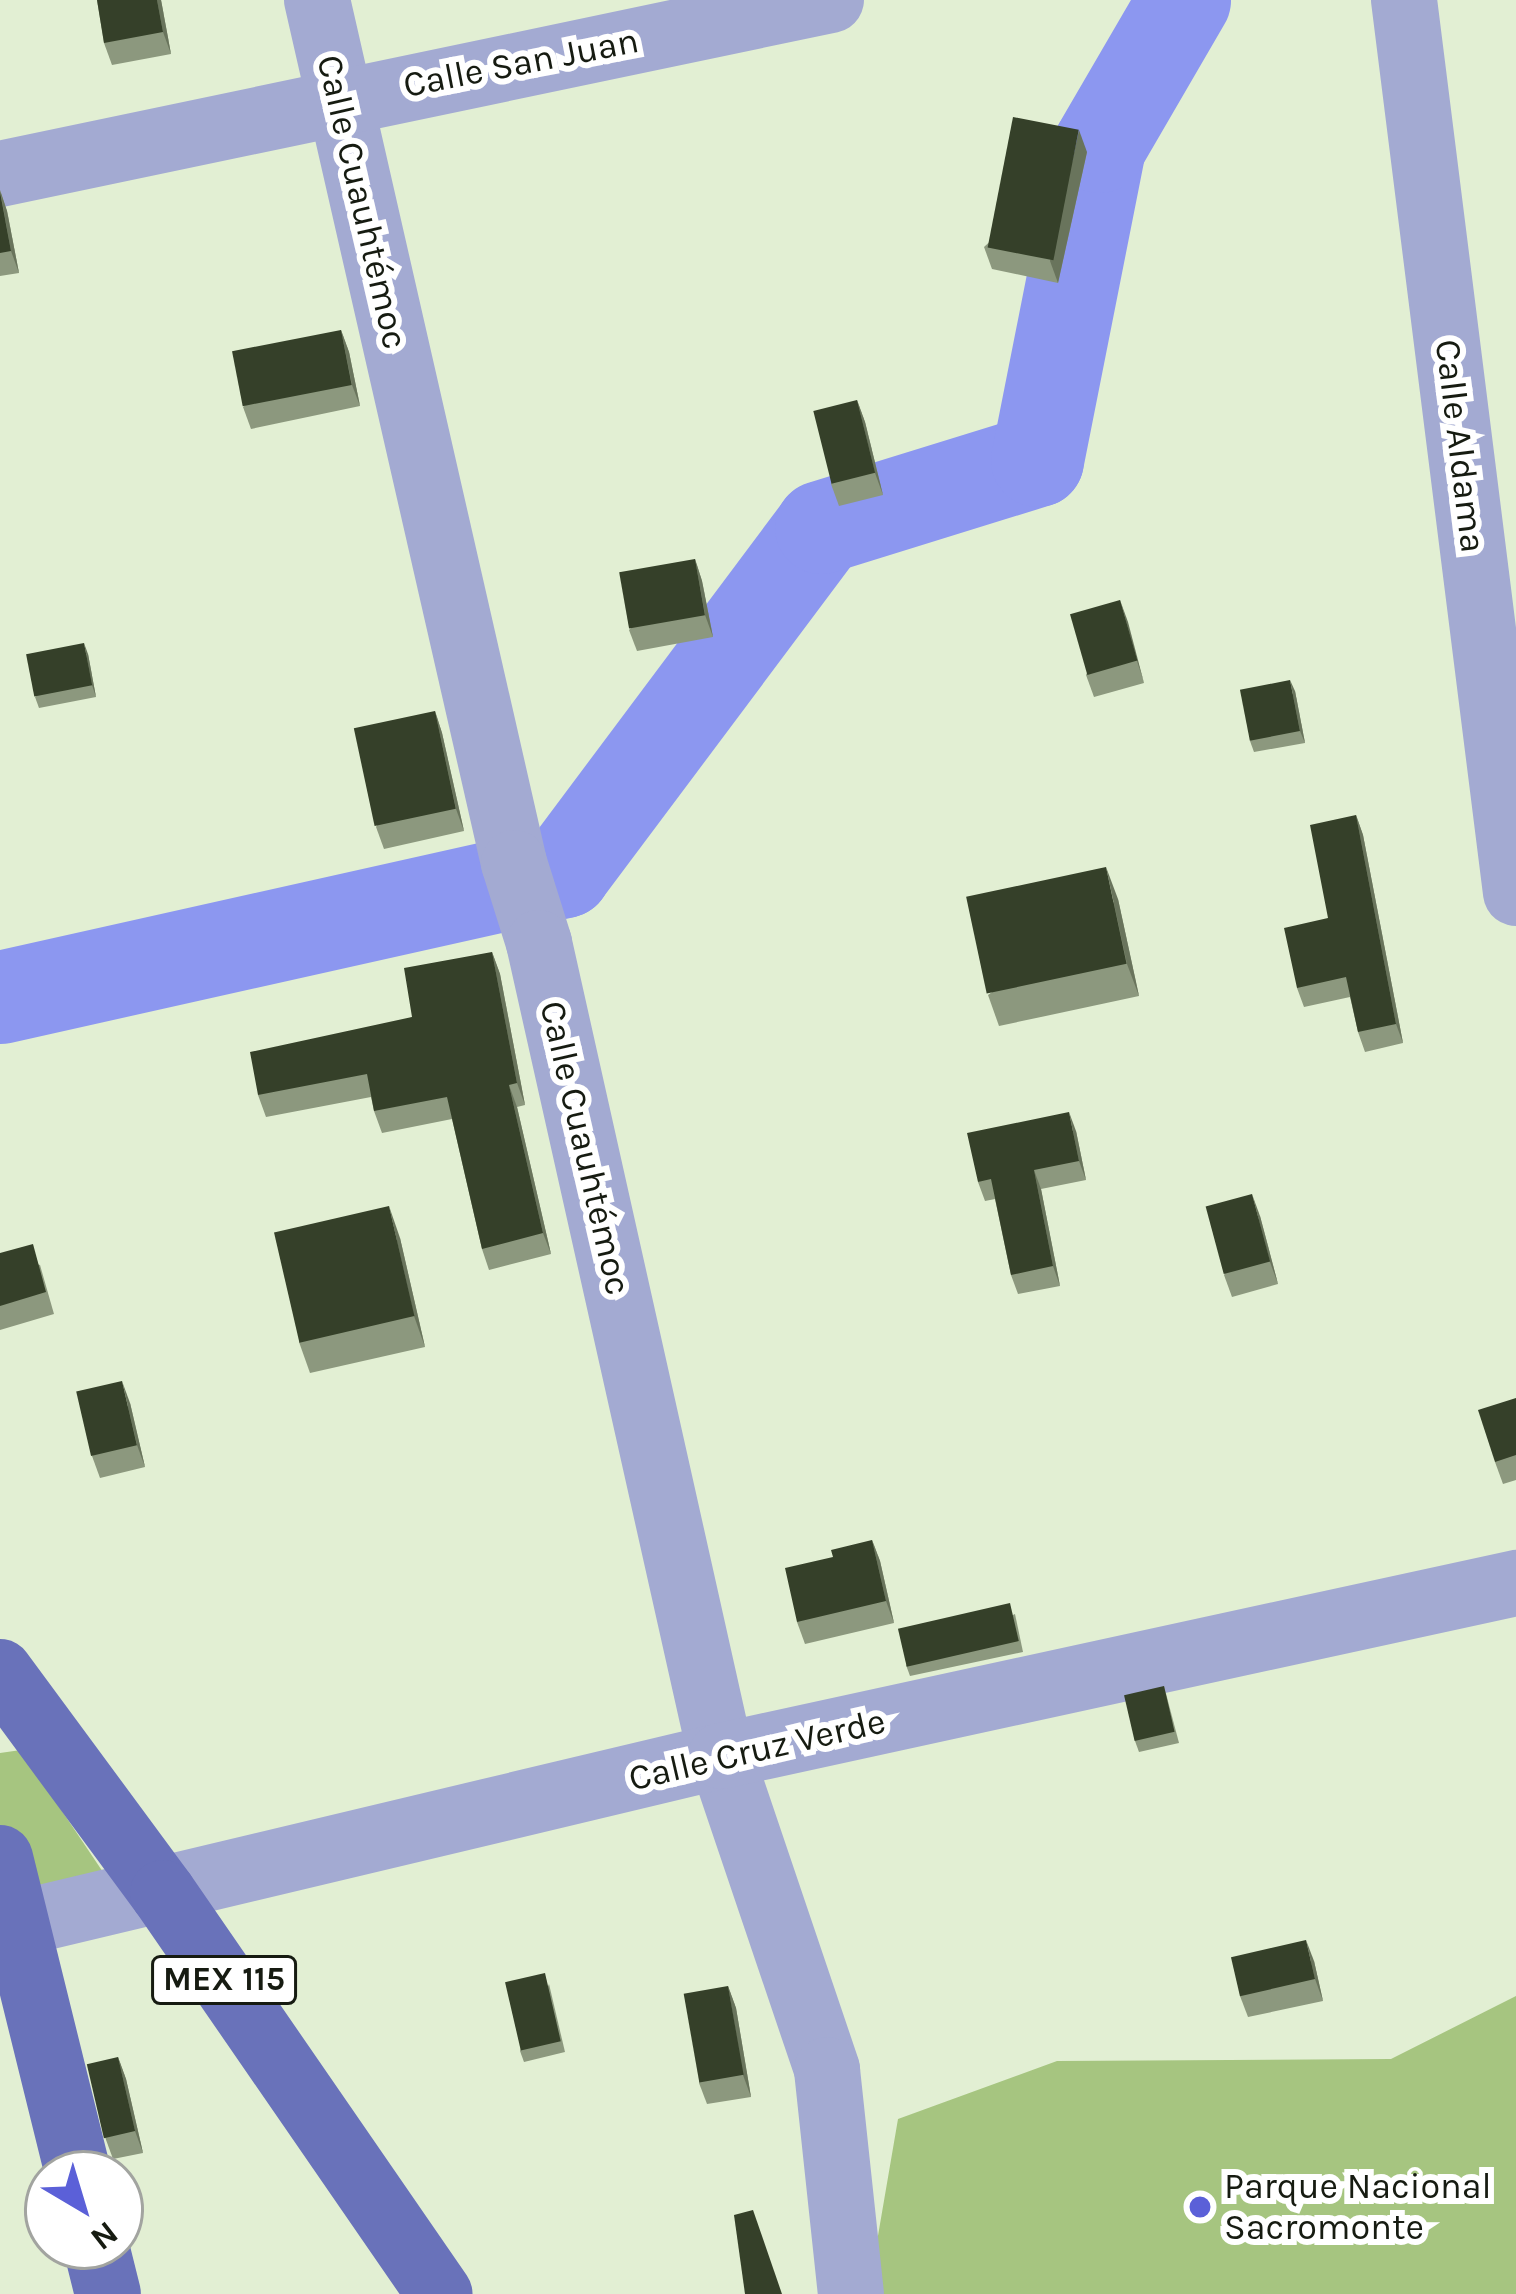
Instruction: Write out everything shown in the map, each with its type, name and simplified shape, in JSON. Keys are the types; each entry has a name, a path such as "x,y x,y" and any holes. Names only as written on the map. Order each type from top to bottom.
{"main road":[{"name":"MEX 115","path":"0,1672 164,1893 440,2294"},
{"path":"0,1858 8,1926 71,2150"}],"street":[{"name":"Calle Cuauhtémoc","path":"317,0 514,863 538,943 721,1756 827,2070 851,2294"},
{"name":"Calle San Juan","path":"0,174 831,0"},
{"name":"Calle Aldama","path":"1404,0 1516,893"},
{"name":"Calle Cruz Verde","path":"8,1926 164,1893 721,1756 1516,1582"}],"green space":[{"path":"21,1750 109,1881 10,1908 0,1851 0,1753"},
{"name":"Parque Nacional Sacromonte","path":"1516,1996 1516,2294 868,2294 898,2119 1057,2061 1391,2059"}],"building":[{"path":"97,0 157,0 163,32 104,43"},
{"path":"1013,117 1079,130 1053,260 988,248"},
{"path":"0,192 11,251 0,253"},
{"path":"341,330 352,385 243,406 232,351"},
{"path":"857,400 875,473 831,484 813,411"},
{"path":"695,559 705,615 629,629 619,572"},
{"path":"1120,600 1137,661 1087,675 1070,614"},
{"path":"84,643 92,685 34,696 26,654"},
{"path":"1290,680 1300,731 1250,741 1240,690"},
{"path":"435,711 456,809 375,826 354,728"},
{"path":"1356,815 1396,1024 1358,1032 1346,977 1297,988 1284,928 1328,918 1310,825"},
{"path":"1106,867 1127,964 987,994 966,897"},
{"path":"492,952 517,1083 509,1085 543,1233 482,1249 447,1097 374,1111 367,1074 258,1095 250,1052 412,1017 404,968"},
{"path":"1069,1112 1079,1161 1034,1170 1053,1266 1011,1275 991,1179 978,1182 967,1133"},
{"path":"1252,1194 1270,1262 1224,1274 1206,1206"},
{"path":"389,1206 414,1316 299,1343 274,1233"},
{"path":"33,1244 46,1292 0,1306 0,1253"},
{"path":"122,1381 137,1445 91,1456 76,1392"},
{"path":"1516,1398 1516,1455 1495,1462 1478,1410"},
{"path":"872,1540 886,1601 797,1622 785,1568 833,1557 831,1550"},
{"path":"1010,1603 1019,1641 907,1667 898,1629"},
{"path":"1164,1686 1175,1732 1135,1741 1124,1695"},
{"path":"1306,1940 1315,1979 1240,1996 1231,1957"},
{"path":"545,1973 561,2041 521,2050 505,1982"},
{"path":"728,1986 744,2075 699,2082 684,1994"},
{"path":"118,2057 135,2131 104,2138 87,2064"},
{"path":"753,2210 782,2294 745,2294 734,2215"}],"waterway":[{"path":"0,997 564,871 821,527 1037,460 1099,146 1184,0"}],"place":[{"name":"Parque Nacional Sacromonte","path":"1200,2207"}]}
